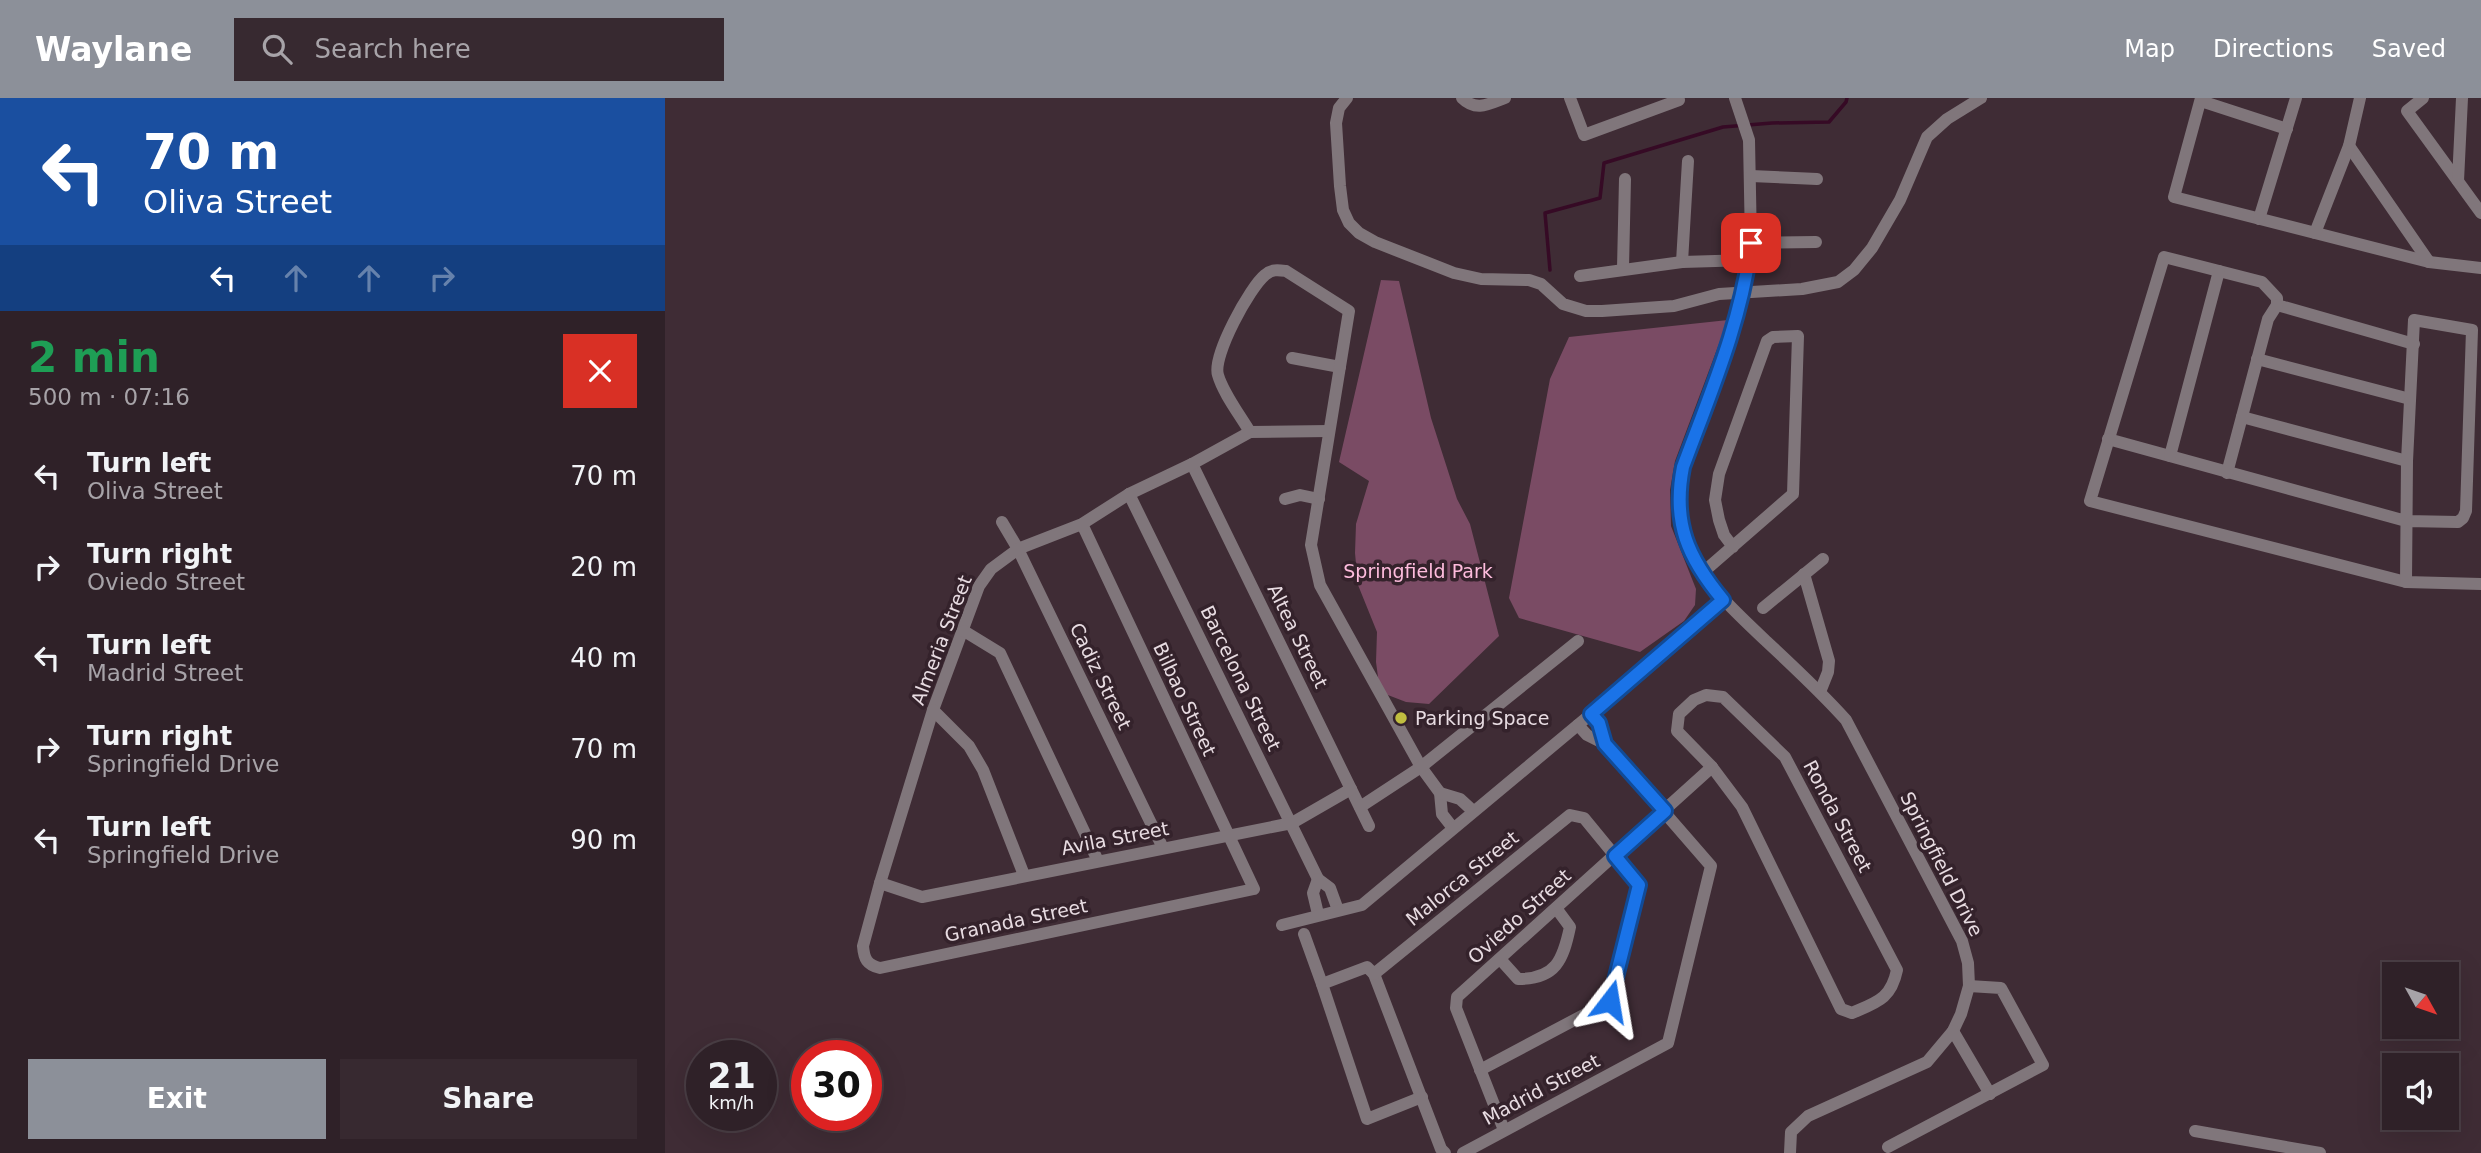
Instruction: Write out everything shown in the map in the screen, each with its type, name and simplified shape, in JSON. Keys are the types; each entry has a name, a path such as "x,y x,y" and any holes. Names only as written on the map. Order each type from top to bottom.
{"street":[{"path":"1347,98 1339,108 1336,123 1343,210 1354,228 1375,242 1466,277 1529,280 1541,284 1563,304 1586,311 1674,306 1719,294 1802,289 1838,282 1854,270 1873,248 1927,137 1947,119 1981,98"},
{"path":"1462,98 1474,107 1505,98"},
{"path":"1570,98 1584,135 1679,99"},
{"name":"Springfield Drive","path":"1735,98 1749,140 1749,260 1733,332 1683,467 1679,485 1683,532 1702,574 1723,600 1821,692 1846,720 1962,941 1968,963 1969,986 1961,1014 1953,1031 1927,1062 1808,1116 1791,1132 1790,1153"},
{"path":"2259,219 2296,98"},
{"path":"2315,233 2349,146 2360,98"},
{"path":"2423,98 2407,110 2481,213"},
{"path":"2458,181 2462,98"},
{"path":"2287,129 2201,99 2174,197 2429,262 2481,268"},
{"path":"2349,146 2429,262"},
{"path":"1682,262 1688,161"},
{"path":"1751,176 1817,179"},
{"path":"1623,268 1625,179"},
{"path":"1751,243 1816,243"},
{"path":"2227,472 2268,319 2277,305 2277,298 2262,282 2164,257 2090,501 2406,582 2481,584"},
{"path":"1580,276 1682,262 1749,260"},
{"path":"1250,432 1218,376 1216,365 1219,352 1239,312 1265,275 1275,270 1286,271 1349,311 1311,545 1321,585 1421,766 1440,793 1442,814 1453,828"},
{"path":"2170,457 2219,271"},
{"path":"2277,305 2414,344"},
{"path":"2108,439 2406,521 2458,522 2466,511 2472,331 2414,320 2407,461 2406,521 2406,582"},
{"path":"1702,574 1733,547 1793,494 1798,336 1773,337 1767,341 1719,474 1715,500 1724,535 1733,547"},
{"path":"1292,358 1340,367"},
{"path":"2257,359 2410,399"},
{"path":"2242,417 2407,461"},
{"name":"Almeria Street","path":"880,883 933,710 979,586 991,569 1018,549 1082,524 1129,494 1250,432 1329,431"},
{"name":"Altea Street","path":"1192,464 1369,826"},
{"name":"Barcelona Street","path":"1129,494 1318,879 1330,888 1338,910"},
{"path":"1285,499 1300,495 1319,499"},
{"name":"Cadiz Street","path":"1002,522 1018,549 1163,848"},
{"name":"Bilbao Street","path":"1082,524 1254,889"},
{"path":"1763,608 1823,559"},
{"path":"1804,574 1829,662 1821,692"},
{"path":"1282,925 1362,905 1723,600"},
{"path":"964,631 1000,653 1098,861"},
{"path":"1360,807 1421,766 1578,641"},
{"name":"Ronda Street","path":"1706,695 1723,697 1785,757 1898,970 1894,986 1882,1000 1852,1013 1841,1009 1742,807 1712,768 1678,731 1679,714 1694,700 1706,695"},
{"path":"933,710 969,746 982,770 1024,875"},
{"name":"Madrid Street","path":"1591,714 1599,723 1605,744"},
{"name":"Madrid Street","path":"1463,1153 1668,1043 1711,866 1605,744 1587,735 1578,725"},
{"name":"Oviedo Street","path":"1504,1130 1456,1009 1457,997 1712,768"},
{"name":"Avila Street","path":"880,883 922,897 1292,823 1351,789"},
{"path":"1440,793 1460,799 1473,811"},
{"name":"Malorca Street","path":"1374,974 1570,816 1584,818 1639,885 1610,1001 1480,1070"},
{"name":"Barcelona Street","path":"1318,879 1313,893 1318,914"},
{"name":"Granada Street","path":"880,883 863,946 867,962 880,968 1254,889"},
{"path":"1500,959 1518,979 1536,979 1556,965 1565,952 1570,927 1556,908"},
{"path":"1304,934 1367,1119 1422,1097"},
{"path":"1322,984 1367,967 1374,974 1441,1149 1445,1153"},
{"path":"1888,1146 2043,1065 2001,988 1969,986"},
{"path":"1953,1031 1990,1094"},
{"path":"2195,1131 2320,1153"}],"green space":[{"name":"Springfield Park","path":"1381,280 1399,281 1431,418 1457,499 1470,524 1499,636 1429,704 1406,702 1380,692 1376,662 1377,632 1358,585 1355,553 1356,524 1369,481 1339,462"},
{"path":"1728,320 1675,461 1670,490 1671,526 1696,589 1695,605 1684,621 1640,652 1519,618 1509,598 1550,379 1569,337"}],"waterway":[{"path":"1550,270 1545,213 1600,198 1604,163 1723,127 1829,122 1847,98"}],"place":[{"name":"Parking Space","path":"1401,718"}],"route":[{"path":"1610,1001 1639,885 1615,856 1665,811 1605,744 1599,723 1591,714 1723,600 1702,574 1683,532 1679,485 1683,467 1733,332 1748,271 1751,243"}]}
